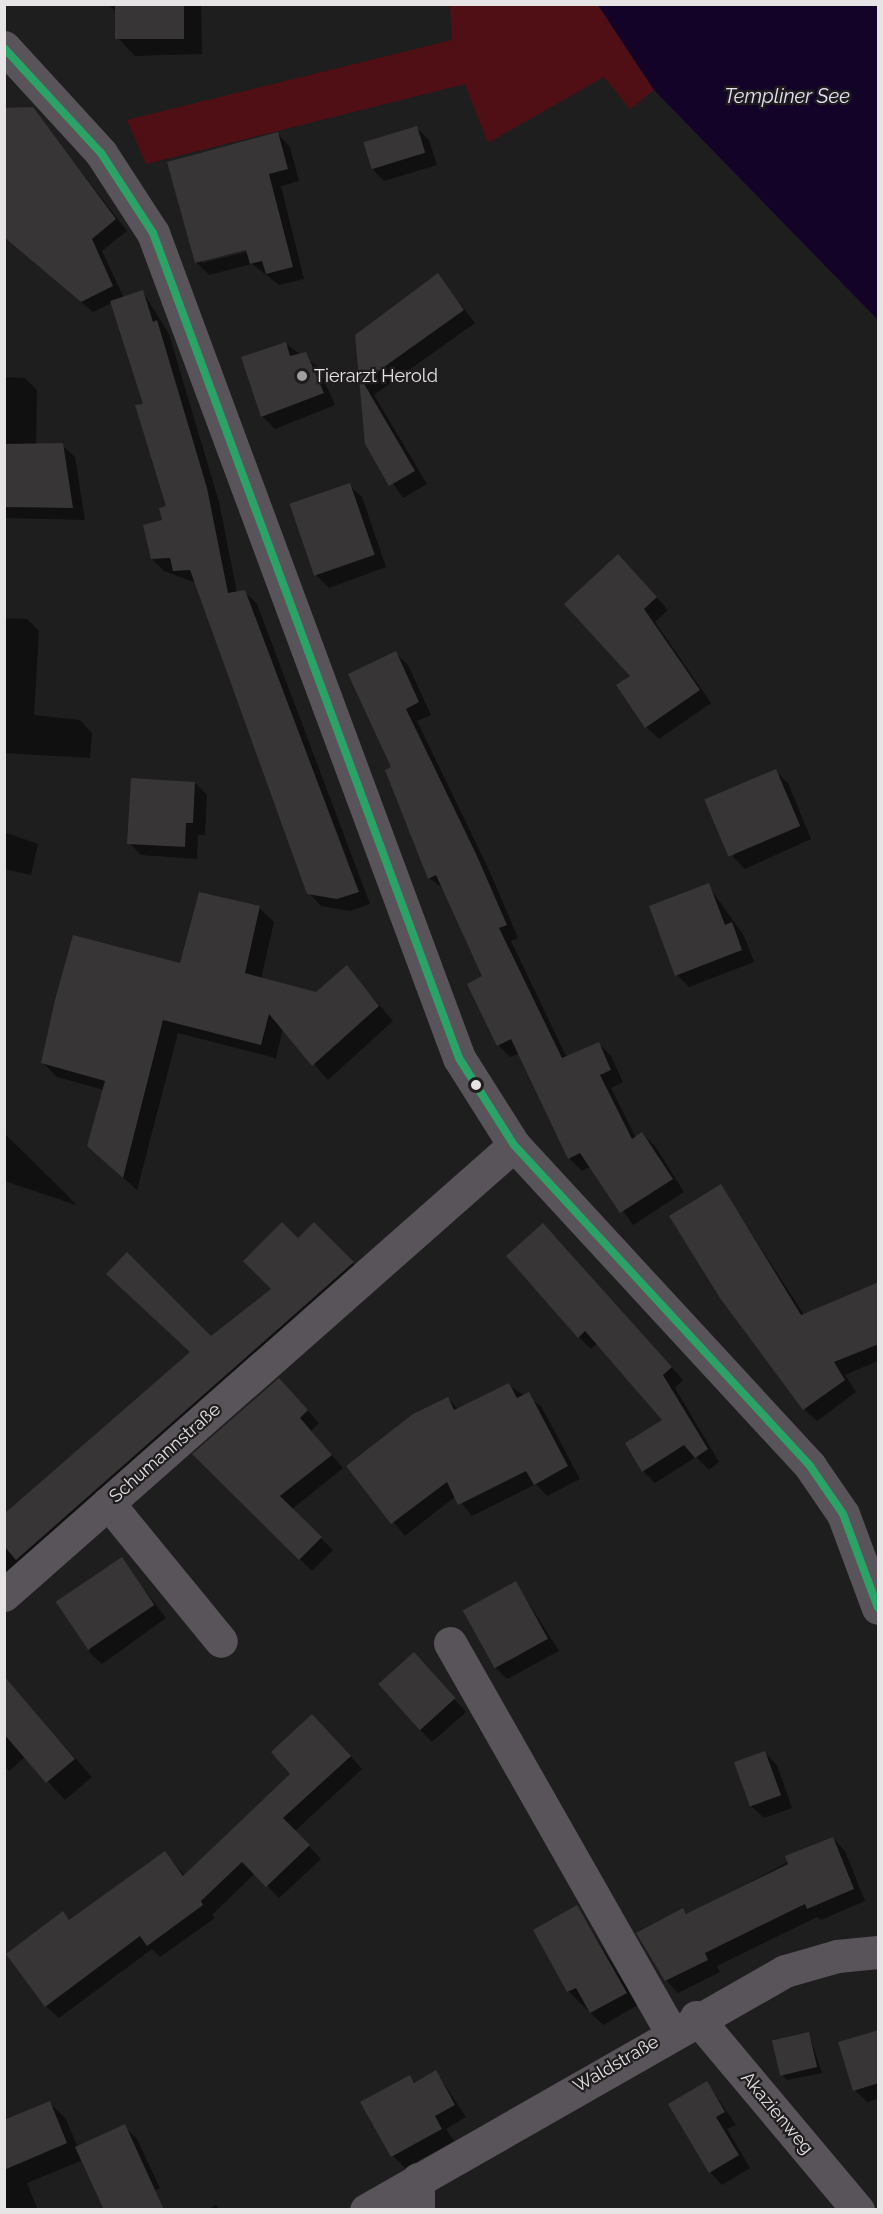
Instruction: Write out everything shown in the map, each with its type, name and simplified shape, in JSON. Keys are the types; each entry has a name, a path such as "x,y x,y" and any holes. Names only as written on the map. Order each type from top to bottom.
{"street":[{"path":"4,47 101,153 153,233 433,996 459,1058 514,1145 810,1466 843,1514 878,1607"},
{"name":"Schumannstraße","path":"4,1595 514,1145"},
{"path":"108,1503 221,1641"},
{"name":"Akazienweg","path":"450,1643 684,2024 858,2210"},
{"name":"Waldstraße","path":"366,2210 418,2194 684,2024 785,1971 837,1956 879,1952"}],"shaded area":[{"path":"450,5 598,5 654,90 630,109 604,77 488,143 465,84 146,164 127,120 452,40"}],"water":[{"name":"Templiner See","path":"598,5 878,5 878,320 654,90"}],"building":[{"path":"115,4 184,4 184,39 115,39"},
{"path":"33,107 116,219 92,239 113,286 81,302 4,237 4,108"},
{"path":"417,126 425,153 372,169 363,142"},
{"path":"278,132 288,169 269,174 293,267 266,274 262,261 250,264 246,250 195,263 167,162"},
{"path":"438,273 464,310 363,382 415,471 389,486 365,444 355,335"},
{"path":"143,290 153,322 157,320 207,488 228,593 245,590 359,892 337,899 307,894 190,570 173,571 170,558 151,559 143,525 162,520 159,508 166,506 135,405 143,404 110,301"},
{"name":"Tierarzt Herold","path":"286,342 290,356 306,352 324,393 261,417 241,357"},
{"path":"63,443 73,508 4,507 4,444"},
{"path":"350,483 375,555 314,576 289,504"},
{"path":"618,554 657,597 644,609 700,690 645,728 616,685 630,676 564,604"},
{"path":"396,651 419,702 406,709 477,856 507,925 499,928 562,1058 599,1042 611,1070 600,1075 632,1139 642,1132 673,1179 620,1213 580,1153 568,1159 511,1039 497,1046 467,984 482,976 436,875 428,879 385,770 391,767 348,674"},
{"path":"776,769 800,826 728,857 704,799"},
{"path":"131,778 195,782 193,823 186,823 185,847 127,844"},
{"path":"709,883 725,925 732,922 742,950 675,976 649,906"},
{"path":"199,892 260,906 245,973 316,992 347,965 379,1006 312,1066 269,1014 261,1045 163,1020 123,1178 87,1146 105,1081 41,1063 55,1000 73,935 180,963"},
{"path":"721,1184 801,1315 879,1282 879,1344 834,1362 845,1380 803,1410 720,1298 669,1216"},
{"path":"282,1222 298,1238 314,1222 354,1262 16,1560 4,1546 4,1514 190,1352 106,1274 127,1252 211,1336 271,1289 243,1261"},
{"path":"543,1223 672,1367 663,1375 708,1449 695,1458 684,1445 642,1472 625,1443 662,1420 585,1331 578,1338 506,1256"},
{"path":"279,1378 308,1410 300,1418 332,1455 280,1496 322,1537 299,1560 192,1454"},
{"path":"509,1383 517,1398 529,1392 568,1466 534,1485 526,1471 458,1505 447,1482 391,1524 346,1466 413,1414 448,1397 454,1410"},
{"path":"122,1557 154,1605 88,1650 56,1602"},
{"path":"516,1581 548,1639 495,1668 463,1611"},
{"path":"414,1652 455,1698 420,1730 378,1684"},
{"path":"4,1676 75,1759 46,1783 4,1734"},
{"path":"312,1714 351,1756 283,1818 310,1845 266,1887 242,1862 201,1901 203,1905 147,1946 140,1936 45,2007 6,1954 63,1911 69,1920 165,1851 183,1876 290,1774 271,1752"},
{"path":"765,1751 781,1795 750,1806 734,1762"},
{"path":"833,1837 854,1889 807,1909 805,1904 705,1953 708,1960 665,1981 636,1933 683,1908 686,1914 788,1864 785,1856"},
{"path":"577,1905 627,1993 590,2013 576,1988 567,1992 533,1930"},
{"path":"879,2030 879,2083 853,2091 838,2042"},
{"path":"809,2032 817,2067 780,2076 772,2041"},
{"path":"436,2070 455,2105 435,2116 442,2129 391,2157 360,2102 410,2075 414,2083"},
{"path":"707,2081 725,2112 716,2117 739,2155 709,2173 668,2104"},
{"path":"50,2101 67,2143 4,2170 4,2120"},
{"path":"125,2124 164,2210 104,2210 75,2147"}],"transit line":[{"path":"4,48 101,153 153,233 459,1058 514,1145 810,1466 843,1514 878,1608"}],"place":[{"name":"Tierarzt Herold","path":"302,376"}]}
